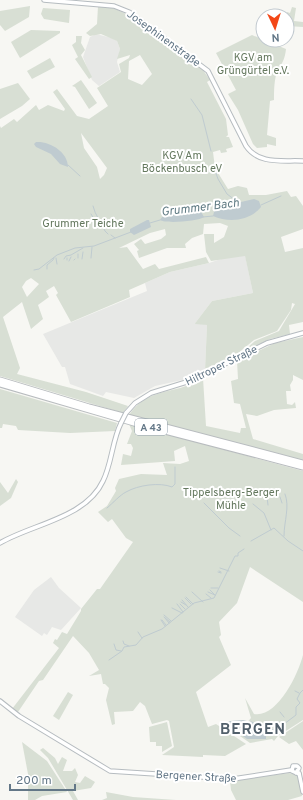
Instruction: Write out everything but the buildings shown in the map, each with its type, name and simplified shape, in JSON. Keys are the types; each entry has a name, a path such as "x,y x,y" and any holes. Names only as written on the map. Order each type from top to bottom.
{"highway":[{"name":"A 43","path":"0,380 122,416 303,463"},
{"name":"A 43","path":"0,384 134,423 303,467"}],"street":[{"name":"Josephinenstraße","path":"44,0 114,6 129,12 208,71 246,146 253,155 266,160 303,161"},
{"name":"Hiltroper Straße","path":"0,543 75,510 90,499 99,488 106,474 121,423 126,413 140,399 156,390 193,380 267,343 303,333"},
{"name":"Bergener Straße","path":"0,701 15,713 110,771 233,779 291,770 292,767 295,766 298,767 298,773"},
{"path":"291,770 298,773 303,792"}],"shaded area":[{"path":"96,34 112,38 117,41 120,49 117,62 120,72 99,86 92,80 83,57 90,37"},
{"path":"36,142 47,143 57,148 65,157 68,167 60,164 51,154 36,147 34,144"},
{"path":"254,199 259,201 261,207 256,212 245,218 226,220 213,216 215,208"},
{"path":"200,210 204,217 182,222 160,220 169,213"},
{"path":"149,220 151,227 134,235 130,232 130,229"},
{"path":"245,255 253,293 212,301 196,322 207,325 205,370 191,378 155,386 134,398 106,392 103,396 70,384 65,367 62,367 43,334 147,291 145,283 170,272 224,258"},
{"path":"51,577 59,588 81,608 61,630 52,627 47,635 44,633 42,636 15,617 34,590"},
{"path":"230,721 247,721 235,733 222,725"},
{"path":"250,721 253,722 266,736 266,739 247,739 240,734"}],"green space":[{"path":"30,6 29,17 5,31 0,25 0,11"},
{"path":"98,6 114,8 132,17 177,53 203,70 210,80 207,82 226,119 228,135 226,137 229,137 233,147 226,149 227,152 221,153 220,150 213,152 215,168 228,189 238,186 247,188 249,195 266,195 287,191 291,197 296,196 303,206 303,229 281,237 285,252 303,248 303,322 289,325 290,334 270,339 240,354 255,341 279,331 295,304 292,303 291,310 277,331 254,340 237,354 205,370 207,325 195,324 196,322 212,301 253,293 245,256 211,261 206,252 204,234 214,234 214,243 224,237 228,226 220,223 204,224 203,234 192,238 185,244 186,248 167,248 139,258 137,251 139,250 134,244 141,239 145,244 161,239 166,235 165,229 150,233 119,248 127,247 143,269 155,264 159,269 206,257 209,263 170,272 129,290 130,297 71,322 56,295 58,293 54,286 46,291 49,297 38,305 43,319 31,329 22,302 3,317 20,368 17,374 86,392 128,406 123,413 0,376 0,126 1,128 14,119 17,122 36,105 39,110 48,105 64,111 65,109 53,92 57,89 77,116 89,119 108,106 97,88 121,72 119,64 129,58 130,55 117,59 120,49 117,41 101,34 90,36 86,33 97,24","holes":["140,55 152,74 142,85 128,79 129,61","81,133 107,168 104,175 100,179 97,167 84,148","31,278 39,284 27,297 22,287 26,281"]},
{"path":"43,8 70,10 69,23 44,19 41,14"},
{"path":"295,21 303,22 303,27 295,26"},
{"path":"31,30 60,31 60,33 20,58 11,42"},
{"name":"KGV am Grüngürtel e.V.","path":"252,35 255,36 255,48 286,49 284,60 278,70 274,85 274,100 270,101 267,135 276,138 276,146 267,144 267,147 257,148 253,144 238,110 228,94 236,90 216,53"},
{"path":"76,36 82,36 81,43 85,50 81,55 92,77 89,79 75,59 78,57 72,45 76,42"},
{"path":"50,58 55,67 32,79 27,71"},
{"path":"81,80 97,103 89,109 75,87 72,86"},
{"path":"18,83 30,99 22,106 0,119 0,89"},
{"path":"303,337 303,380 293,375 293,380 290,385 291,391 286,391 287,404 292,405 295,402 296,408 274,410 257,416 246,414 253,439 303,454 303,460 129,415 135,407 149,397 195,383 203,378 206,426 240,433 241,428 246,428 240,404 234,403 231,381 238,379 237,361 275,343"},
{"path":"0,389 117,423 115,431 70,433 18,430 16,426 3,424 2,428 0,428"},
{"name":"Tippelsberg-Berger Mühle","path":"129,424 303,471 303,602 250,567 237,603 219,622 221,635 219,637 231,665 196,692 208,727 216,724 246,744 225,756 203,755 203,757 162,755 174,747 169,721 167,720 152,724 145,706 140,702 133,711 114,712 115,724 112,725 106,700 109,688 103,684 101,674 89,676 99,670 89,653 73,636 43,680 39,681 18,712 12,709 59,648 53,643 55,639 57,640 62,632 67,634 81,609 97,589 100,589 133,542 126,538 112,519 108,522 98,512 107,506 116,491 115,488 119,479 141,474 167,475 163,463 180,464 189,461 185,446 174,451 175,461 121,465 123,454 131,456 133,448 131,444 127,444 132,431"},
{"path":"16,479 18,482 11,498 0,506 0,482 8,493"},
{"path":"303,655 303,720 278,736 274,741 272,739 250,743 237,734 251,718 245,698 254,714 263,713 271,709 285,694 291,684"},
{"path":"68,692 73,695 59,720 53,716"},
{"path":"303,721 303,750 296,741 289,744 279,737"},
{"path":"167,722 172,746 162,752 162,746 156,746 156,742 150,742 149,727"},
{"path":"22,742 47,761 67,792 42,796 35,800 28,800 28,774"},
{"path":"43,748 55,758 58,764 62,757 67,760 63,771 72,771 75,768 78,775 75,782 80,783 85,776 95,782 91,788 73,791 78,800 73,800 48,758 40,750"},
{"path":"289,773 298,775 302,796 288,800 236,800 231,790 230,781"},
{"path":"106,792 133,797 176,800 102,800 107,798"}],"waterway":[{"path":"191,99 202,115 211,151"},
{"path":"68,165 80,176"},
{"path":"213,165 218,179 227,194 235,200"},
{"name":"Grummer Bach","path":"261,205 281,196"},
{"path":"93,206 105,231 108,234"},
{"path":"91,214 99,227"},
{"name":"Grummer Bach","path":"203,217 213,216"},
{"path":"74,220 78,223"},
{"name":"Grummer Bach","path":"150,223 160,220"},
{"name":"Grummer Bach","path":"34,270 39,269 57,255 75,248 94,246 131,232"},
{"name":"Grummer Bach","path":"111,235 115,238"},
{"path":"91,258 92,247"},
{"path":"64,259 66,256 71,255 83,248"},
{"path":"82,259 83,252"},
{"path":"69,261 71,257"},
{"name":"Grummer Bach","path":"47,269 47,265 54,258"},
{"path":"56,258 57,264"},
{"path":"107,508 124,493 137,488 149,485 167,485 172,487 175,484 175,467"},
{"path":"284,536 287,509 285,494"},
{"path":"267,497 268,505"},
{"path":"280,497 282,503"},
{"path":"204,503 229,528 240,536"},
{"path":"253,504 264,513 271,530"},
{"path":"251,541 274,528 288,541 303,551"},
{"path":"109,660 122,651 124,647 136,645 143,637 162,629 194,603 214,598 235,556 238,556 238,553 244,549"},
{"path":"220,568 229,571"},
{"path":"211,588 218,588"},
{"path":"210,590 215,595"},
{"path":"192,592 203,602"},
{"path":"208,592 215,595"},
{"path":"206,594 211,598"},
{"path":"186,597 193,604"},
{"path":"185,598 191,604"},
{"path":"182,600 188,607"},
{"path":"181,602 186,605"},
{"path":"177,604 183,612"},
{"path":"180,604 185,609"},
{"path":"172,608 182,613"},
{"path":"164,615 171,621"},
{"path":"164,617 170,622"},
{"path":"165,618 169,623"},
{"path":"161,620 165,626"},
{"path":"162,620 166,625"},
{"path":"138,632 142,638"},
{"path":"123,641 124,644 129,646"},
{"path":"114,644 116,650 121,651"},
{"path":"270,734 272,730 280,727 296,715 296,707 300,703 297,699 303,690"},
{"path":"295,691 299,693"},
{"path":"280,712 284,717"},
{"path":"266,721 269,728 272,730"},
{"path":"260,722 271,731"}],"district":[{"name":"BERGEN","path":"253,729"}],"park label":[{"name":"KGV Am Böckenbusch eV","path":"182,161"},
{"name":"Grummer Teiche","path":"83,223"}]}
